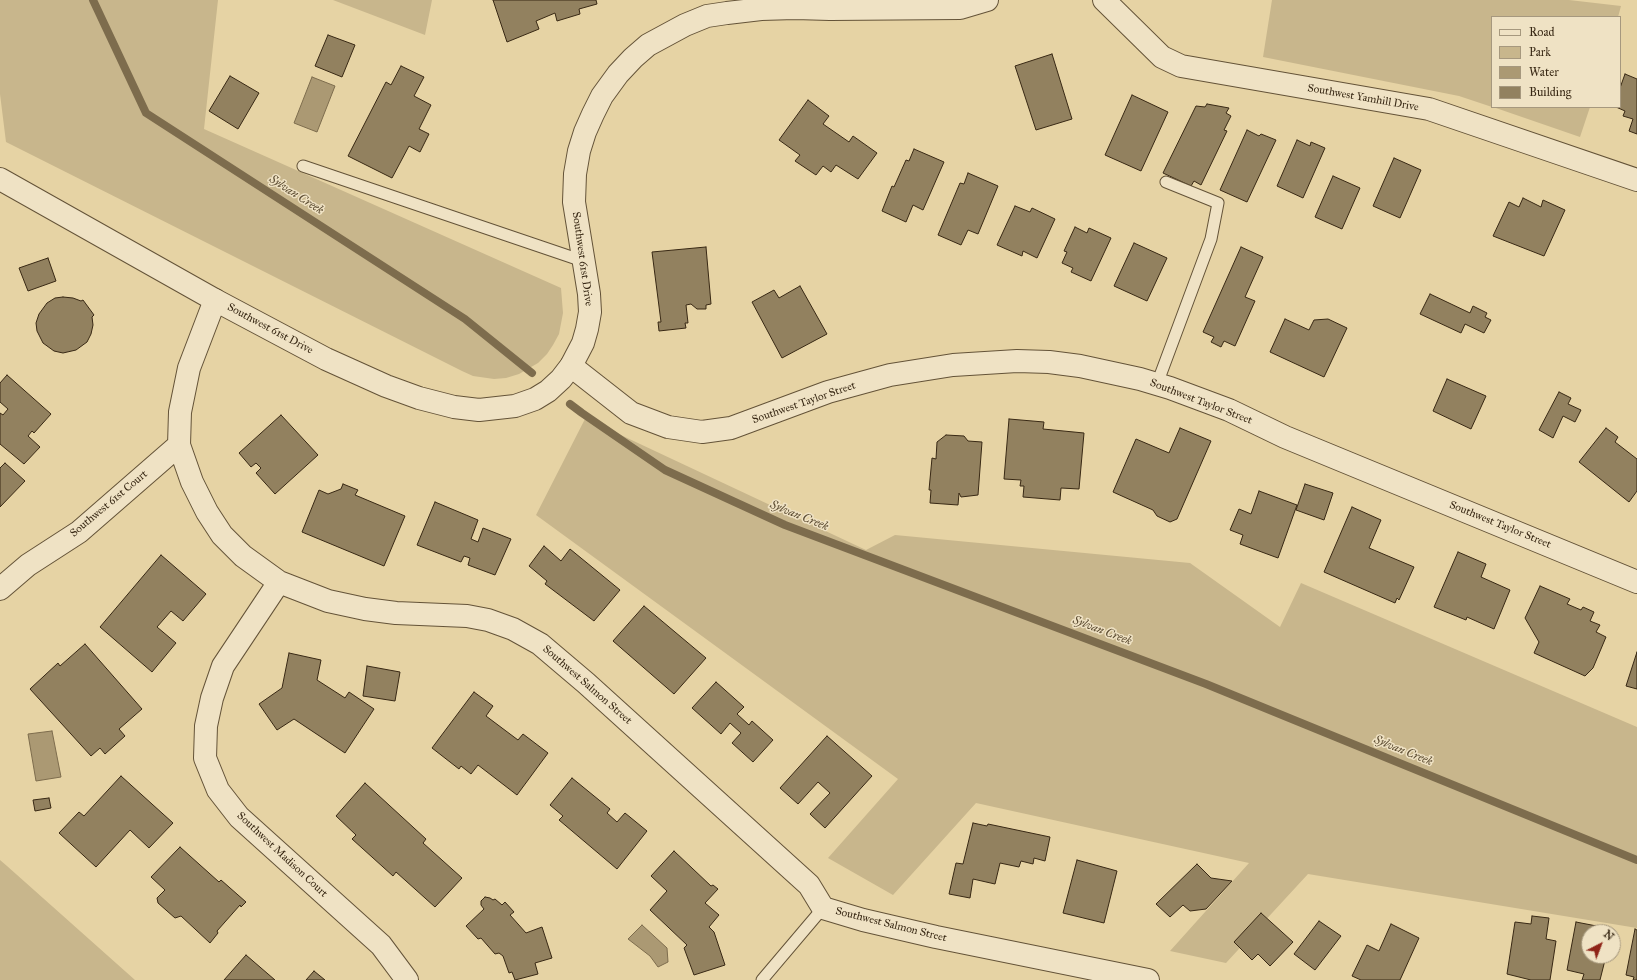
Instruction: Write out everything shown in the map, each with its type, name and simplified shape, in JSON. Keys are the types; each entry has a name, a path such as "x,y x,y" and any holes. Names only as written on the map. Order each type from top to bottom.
{"street":[{"name":"Southwest 61st Drive","path":"0,179 215,300 326,358 380,383 419,398 454,408 479,410 515,406 548,391 561,379 571,366 583,343 590,312 589,294 574,202 575,174 579,151 585,132 602,96 618,74 648,45 685,25 707,16 727,13 761,9 795,8 960,8 987,0"},
{"name":"Southwest Yamhill Drive","path":"1104,0 1162,57 1181,66 1429,109 1637,180"},
{"name":"Southwest Salmon Street","path":"215,300 189,368 180,412 179,445 192,482 207,512 222,535 242,556 279,582 328,601 365,609 396,613 467,616 488,620 513,629 540,644 809,885 823,908 863,920 921,934 1148,980"},
{"name":"Southwest Taylor Street","path":"571,366 631,413 668,427 702,432 731,428 828,392 890,375 953,364 1017,361 1048,362 1080,366 1157,384 1229,410 1292,440 1637,582"},
{"name":"Southwest 61st Court","path":"0,589 28,565 79,532 179,445"},
{"name":"Southwest Madison Court","path":"279,582 223,666 212,698 206,726 205,758 218,790 239,817 381,945 407,980"}],"lane":[{"path":"303,166 583,261"},
{"path":"1157,384 1211,239 1218,203 1166,182"},
{"path":"762,980 823,908"}],"green space":[{"path":"0,0 218,0 204,129 561,288 563,313 559,334 553,345 538,363 519,374 506,378 494,379 473,376 6,142 0,94"},
{"path":"333,0 432,0 425,35"},
{"path":"1272,0 1569,0 1621,6 1618,16 1491,16 1491,107 1459,96 1263,57"},
{"path":"1496,108 1590,108 1580,137"},
{"path":"586,417 591,421 866,550 895,535 1190,563 1280,627 1301,583 1637,727 1637,928 1621,925 1621,924 1613,924 1308,874 1226,963 1170,951 1249,863 976,803 893,895 828,858 898,779 536,515"},
{"path":"0,860 7,866 135,980 0,980"}],"water":[{"path":"312,77 335,86 317,132 294,123"},
{"path":"52,731 61,777 36,781 28,734"},
{"path":"642,925 667,948 668,962 658,967 650,956 628,939"}],"building":[{"path":"493,0 596,0 597,4 579,9 580,14 557,21 555,13 536,21 539,29 507,42"},
{"path":"328,35 355,45 342,77 315,66"},
{"path":"1052,54 1072,119 1036,130 1015,66"},
{"path":"401,66 424,77 414,96 431,105 419,129 429,134 420,152 409,146 392,178 348,156 386,82 391,85"},
{"path":"1625,74 1637,79 1637,134 1629,131 1633,119 1623,116 1625,111 1618,108 1621,108 1621,85"},
{"path":"230,76 259,93 238,129 209,111"},
{"path":"1132,95 1168,112 1141,171 1105,155"},
{"path":"808,100 829,116 823,124 849,142 853,136 877,153 858,179 836,165 831,172 823,166 816,175 795,161 800,155 779,140"},
{"path":"1207,104 1229,108 1226,113 1231,116 1224,130 1227,131 1201,185 1194,181 1191,186 1163,173 1196,106 1205,107"},
{"path":"1247,130 1259,136 1261,134 1276,140 1247,202 1220,190"},
{"path":"1297,140 1310,146 1311,142 1325,148 1303,198 1277,186"},
{"path":"914,149 944,162 923,210 913,205 906,222 882,211 892,186 894,187 906,160 909,161"},
{"path":"1394,158 1421,170 1400,218 1373,206"},
{"path":"968,173 998,186 978,234 968,230 961,245 938,235 960,183 964,184"},
{"path":"1333,176 1360,188 1342,229 1315,217"},
{"path":"1523,198 1541,207 1543,200 1565,210 1544,256 1493,236 1509,202 1519,207"},
{"path":"1015,206 1030,212 1032,208 1055,219 1037,258 1023,251 1022,256 997,245"},
{"path":"1075,227 1087,233 1089,228 1111,238 1091,281 1071,272 1073,268 1062,263 1067,252 1064,251"},
{"path":"1134,243 1167,258 1147,301 1114,286"},
{"path":"706,247 711,304 706,305 706,309 697,309 691,304 686,305 688,323 685,323 686,328 659,331 658,322 661,322 652,252"},
{"path":"1241,247 1263,257 1245,297 1255,301 1235,346 1224,341 1221,347 1211,342 1214,337 1203,332"},
{"path":"48,258 56,281 28,291 19,268"},
{"path":"800,286 827,334 782,358 752,302 774,290 779,298"},
{"path":"1430,294 1470,313 1473,306 1487,313 1485,317 1491,320 1484,333 1465,324 1461,333 1420,314"},
{"path":"63,297 81,301 83,300 94,315 92,317 93,325 91,334 87,342 76,350 63,353 54,351 43,343 37,331 36,323 39,314 47,303 55,298"},
{"path":"1285,319 1309,330 1314,320 1328,319 1347,328 1324,377 1270,352"},
{"path":"7,375 51,414 34,433 32,431 28,436 40,447 24,464 0,444 0,413 3,415 8,409 0,402 0,383"},
{"path":"1447,379 1486,396 1471,429 1433,411"},
{"path":"1559,392 1571,398 1568,404 1581,410 1575,422 1563,416 1553,438 1539,430"},
{"path":"281,415 318,455 275,494 256,473 261,468 256,463 251,467 239,453"},
{"path":"1009,419 1044,422 1043,429 1084,433 1079,489 1061,488 1060,500 1023,497 1024,486 1020,486 1021,480 1004,479"},
{"path":"1180,428 1211,441 1177,519 1170,522 1157,516 1153,510 1113,492 1136,439 1169,453"},
{"path":"1606,428 1618,437 1615,442 1637,459 1637,491 1629,502 1579,462"},
{"path":"946,435 964,436 968,441 982,442 978,495 961,497 959,493 958,505 930,503 931,490 929,490 932,458 936,459 937,442"},
{"path":"5,463 25,481 0,507 0,468"},
{"path":"343,484 358,490 355,495 405,516 384,566 302,532 319,490 328,494 341,489"},
{"path":"1305,484 1333,493 1324,520 1296,510"},
{"path":"1259,491 1297,505 1278,558 1240,544 1243,535 1230,530 1239,509 1251,514"},
{"path":"435,502 478,520 471,539 478,542 483,528 511,539 495,575 468,565 470,558 464,556 461,562 417,545"},
{"path":"1352,507 1381,520 1369,548 1414,567 1399,600 1397,598 1395,603 1324,572"},
{"path":"544,546 561,561 570,549 620,590 594,621 545,584 547,581 529,566"},
{"path":"1458,552 1486,564 1481,577 1510,590 1494,629 1467,617 1466,620 1434,607"},
{"path":"161,555 206,594 183,621 171,611 157,627 176,643 152,672 100,627"},
{"path":"1540,586 1570,599 1567,604 1581,610 1583,607 1594,612 1590,621 1600,625 1596,632 1606,637 1593,668 1585,676 1534,653 1539,642 1525,618"},
{"path":"644,606 706,658 674,694 613,641"},
{"path":"85,644 142,709 119,729 125,736 105,754 100,748 91,756 30,689 58,663 60,666"},
{"path":"1637,652 1637,689 1626,686"},
{"path":"289,653 321,660 317,680 345,698 349,692 374,709 345,753 294,719 277,730 259,704 282,688"},
{"path":"367,666 400,672 395,701 363,696"},
{"path":"716,682 744,707 737,714 749,725 752,721 773,740 753,762 732,743 741,733 730,723 721,734 692,708"},
{"path":"474,692 493,706 486,716 518,740 523,734 548,753 517,795 478,765 471,774 461,766 459,769 432,748"},
{"path":"827,736 872,776 825,828 810,814 830,793 818,782 798,804 780,788"},
{"path":"121,776 173,823 149,848 130,830 96,867 59,833 79,812 84,816"},
{"path":"572,778 610,809 607,813 617,822 625,813 647,831 617,869 559,820 563,816 550,805"},
{"path":"365,783 426,839 423,843 462,878 435,907 396,872 393,876 352,839 356,835 336,816"},
{"path":"49,798 51,808 35,811 33,800"},
{"path":"973,823 987,826 988,824 1050,837 1045,861 1034,858 1033,864 1021,861 1019,867 1000,863 995,884 973,879 970,898 949,894 956,863 963,864"},
{"path":"180,847 219,882 221,880 246,902 241,907 240,905 217,931 218,933 210,943 181,916 175,918 158,903 157,898 165,890 151,877"},
{"path":"674,851 711,886 713,885 718,889 705,903 719,915 709,927 714,932 725,965 694,975 684,948 687,945 650,910 667,891 651,876"},
{"path":"1077,860 1117,871 1104,923 1063,913"},
{"path":"1197,864 1211,878 1232,881 1206,909 1190,911 1183,905 1170,917 1156,904"},
{"path":"485,897 493,900 495,899 502,905 505,902 514,912 510,915 526,933 542,927 552,958 535,963 538,974 515,980 512,972 509,973 503,956 499,953 495,954 481,938 478,939 466,926 484,909 481,905 481,901"},
{"path":"1261,913 1293,942 1270,966 1258,954 1252,960 1234,942"},
{"path":"1532,916 1549,918 1546,939 1556,941 1550,980 1531,980 1507,974 1515,922 1531,924"},
{"path":"1319,921 1341,936 1315,970 1294,954"},
{"path":"1576,922 1586,924 1581,924 1581,964 1604,964 1600,980 1582,980 1584,974 1567,970"},
{"path":"1391,924 1419,938 1400,980 1361,980 1352,976 1367,945 1379,951"},
{"path":"1635,929 1637,930 1637,980 1633,980 1634,977 1626,975"},
{"path":"246,955 275,980 224,980"},
{"path":"314,971 325,980 306,980"}],"waterway":[{"name":"Sylvan Creek","path":"93,0 146,113 465,319 532,373"},
{"name":"Sylvan Creek","path":"570,404 665,470 785,525 1206,684 1637,860"}]}
